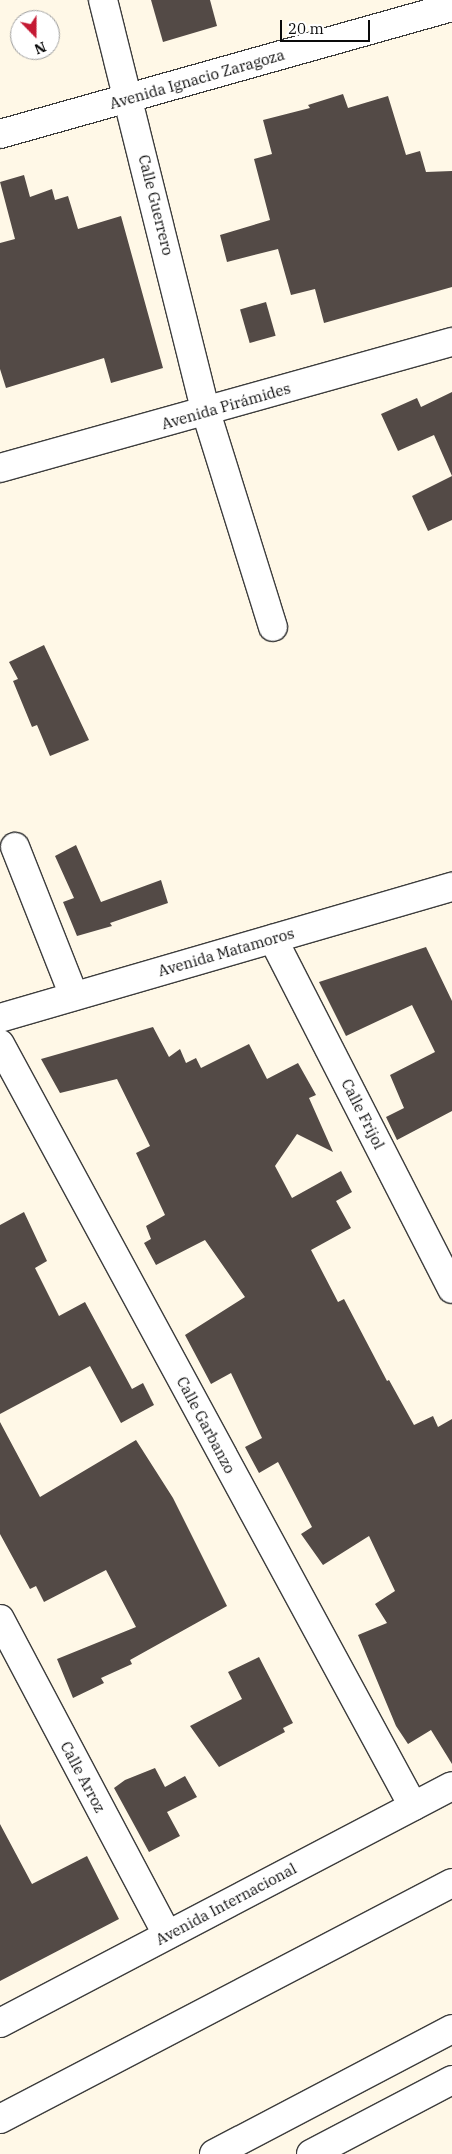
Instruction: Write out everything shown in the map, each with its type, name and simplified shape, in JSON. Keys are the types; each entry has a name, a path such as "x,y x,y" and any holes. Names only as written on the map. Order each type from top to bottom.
{"street":[{"name":"Calle Guerrero","path":"103,0 130,99 206,412 273,627"},
{"name":"Avenida Ignacio Zaragoza","path":"0,134 452,7"},
{"name":"Avenida Pirámides","path":"0,468 452,342"},
{"path":"15,847 74,996"},
{"name":"Avenida Matamoros","path":"0,1018 452,887"},
{"name":"Calle Frijol","path":"273,939 452,1290"},
{"name":"Calle Garbanzo","path":"0,1044 413,1806"},
{"name":"Calle Arroz","path":"0,1619 166,1935"},
{"name":"Avenida Internacional","path":"0,2023 452,1786"},
{"path":"0,2119 452,1883"},
{"path":"214,2154 452,2029"},
{"path":"311,2154 452,2080"}],"building":[{"path":"151,0 210,0 217,26 163,42"},
{"path":"343,94 348,108 388,96 406,155 420,151 426,172 452,171 452,287 324,323 315,289 291,295 278,249 227,262 220,235 270,220 254,159 272,154 263,120 310,108 308,105"},
{"path":"24,175 30,197 52,189 55,200 68,196 78,229 121,216 163,368 111,383 104,358 6,388 0,369 0,243 15,239 0,182"},
{"path":"266,302 276,336 250,343 240,309"},
{"path":"452,392 452,476 434,435 398,451 381,414 417,398 421,407"},
{"path":"452,476 452,520 428,531 412,496"},
{"path":"44,645 89,740 50,756 37,725 32,727 13,681 18,679 9,662"},
{"path":"76,845 101,902 161,880 168,903 110,923 112,926 77,936 63,902 74,898 55,856"},
{"path":"426,947 452,1001 452,1111 397,1140 386,1117 404,1108 390,1075 435,1052 412,1005 346,1036 319,982"},
{"path":"153,1027 169,1057 180,1049 186,1063 196,1058 201,1068 249,1044 267,1079 298,1063 316,1095 309,1098 333,1152 297,1134 275,1166 292,1198 341,1171 352,1192 336,1201 351,1228 311,1250 338,1302 344,1299 387,1381 389,1380 414,1425 433,1416 438,1427 452,1419 452,1764 431,1730 408,1744 396,1726 358,1635 387,1623 375,1604 395,1591 369,1536 323,1565 301,1534 312,1527 278,1462 259,1473 245,1447 262,1438 231,1373 211,1384 185,1335 245,1297 205,1240 156,1265 144,1243 151,1239 146,1226 165,1215 136,1153 150,1146 117,1079 60,1093 41,1059"},
{"path":"24,1212 47,1261 35,1268 59,1316 85,1302 132,1389 143,1383 154,1405 121,1423 90,1366 0,1414 0,1225"},
{"path":"0,1422 40,1497 136,1440 173,1498 227,1606 130,1660 132,1664 101,1678 104,1683 73,1698 57,1659 136,1627 106,1570 44,1602 36,1586 30,1589 0,1534"},
{"path":"259,1657 293,1723 283,1728 285,1732 219,1767 190,1726 242,1699 228,1672"},
{"path":"155,1768 165,1787 185,1776 197,1797 167,1812 180,1836 149,1852 114,1788 125,1780"},
{"path":"0,1824 32,1884 87,1856 119,1919 0,1981"}]}
